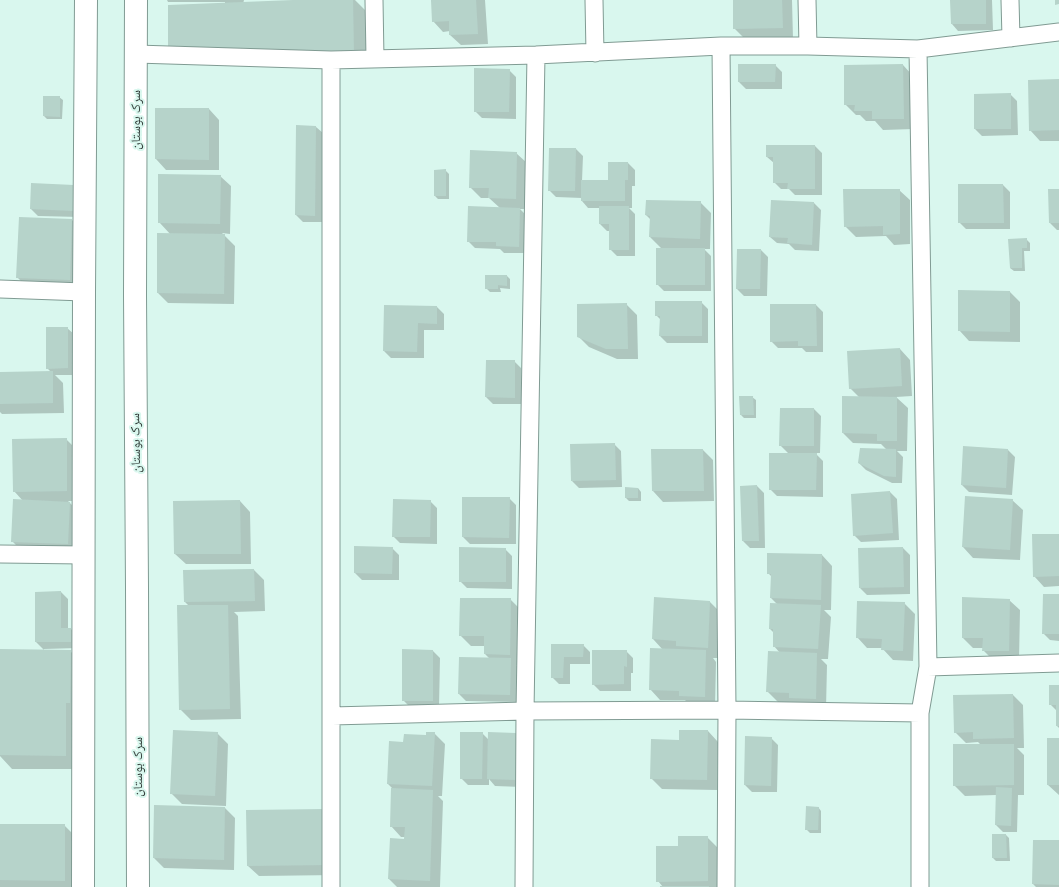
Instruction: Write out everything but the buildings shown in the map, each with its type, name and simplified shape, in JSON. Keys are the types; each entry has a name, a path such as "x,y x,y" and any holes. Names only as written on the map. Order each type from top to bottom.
{"street":[{"path":"83,887 86,0"},
{"name":"سرک بوستان","path":"136,0 135,294 138,587 138,887"},
{"path":"374,0 375,58"},
{"path":"594,0 595,53"},
{"path":"807,0 808,46"},
{"path":"1010,0 1011,38"},
{"path":"136,54 332,60 595,53 721,46 808,46 918,49 1059,32"},
{"path":"721,46 727,710 726,887"},
{"path":"918,49 928,667 920,713 920,887"},
{"path":"524,887 525,711 536,55"},
{"path":"331,887 332,60"},
{"path":"0,289 84,292"},
{"path":"0,554 84,554"},
{"path":"928,667 1059,663"},
{"path":"332,716 525,711 727,710 920,713"}]}
